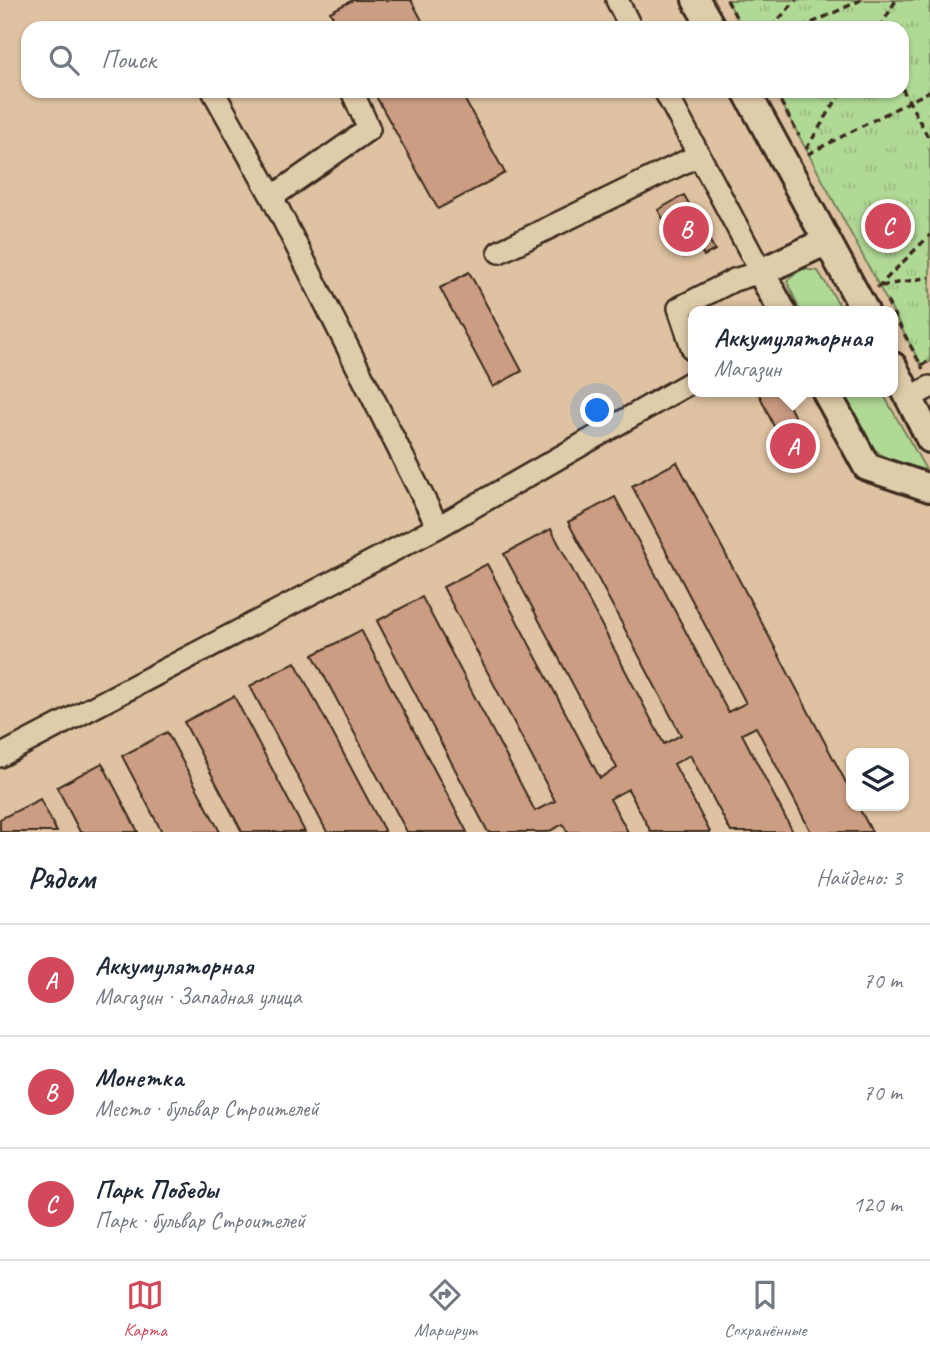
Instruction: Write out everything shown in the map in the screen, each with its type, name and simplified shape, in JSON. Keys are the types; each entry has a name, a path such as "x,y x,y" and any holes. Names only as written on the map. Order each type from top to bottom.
{"main road":[{"path":"696,0 708,21"},
{"path":"750,98 828,241 868,299"},
{"path":"779,306 761,272 828,241"},
{"path":"898,370 921,387 930,439"},
{"path":"829,397 867,467 930,488"}],"lane":[{"path":"617,0 628,21"},
{"path":"217,98 271,197 438,527"},
{"path":"271,197 369,129 355,98"},
{"path":"669,98 761,272 734,280 678,309 688,336"},
{"path":"499,253 699,155"},
{"path":"0,757 438,527 688,384"}],"path":[{"path":"727,0 738,21"},
{"path":"777,21 796,0"},
{"path":"816,21 861,0"},
{"path":"884,21 896,0"},
{"path":"779,98 808,154 930,91"},
{"path":"806,149 838,98"},
{"path":"910,100 930,141"},
{"path":"868,299 930,236"},
{"path":"868,299 930,277"},
{"path":"898,322 921,365 921,387"},
{"path":"921,365 930,361"}],"green space":[{"path":"727,0 930,0 930,362 921,365 898,322 898,306 890,306 779,98 909,98 909,21 738,21"},
{"path":"801,269 818,271 840,306 798,306 787,281"},
{"path":"844,397 885,397 929,475 881,455 858,426"}],"building":[{"path":"353,0 411,0 422,21 335,21 330,12"},
{"path":"377,98 464,98 505,173 438,209"},
{"path":"684,195 715,250 704,256 700,249 684,257 658,210"},
{"path":"469,272 522,371 493,387 440,288"},
{"path":"760,397 785,397 809,445 787,455"},
{"path":"677,462 846,783 846,811 861,811 872,832 811,832 756,727 742,734 793,832 731,832 690,755 674,764 710,832 651,832 628,789 610,799 628,832 567,832 563,824 548,832 488,832 377,621 422,597 535,811 555,801 443,587 487,564 600,778 617,768 504,554 551,529 664,744 681,735 568,522 615,497 728,712 746,703 632,486"},
{"path":"361,630 467,832 407,832 313,655"},
{"path":"295,662 385,832 327,832 250,686"},
{"path":"234,696 305,832 242,832 184,722"},
{"path":"167,732 220,832 162,832 122,756"},
{"path":"102,763 138,832 80,832 57,787"},
{"path":"40,799 57,832 0,832 0,819"}],"place":[{"name":"Парк Победы","path":"888,226"},
{"name":"Монетка","path":"686,229"},
{"name":"Аккумуляторная","path":"793,446"}]}
